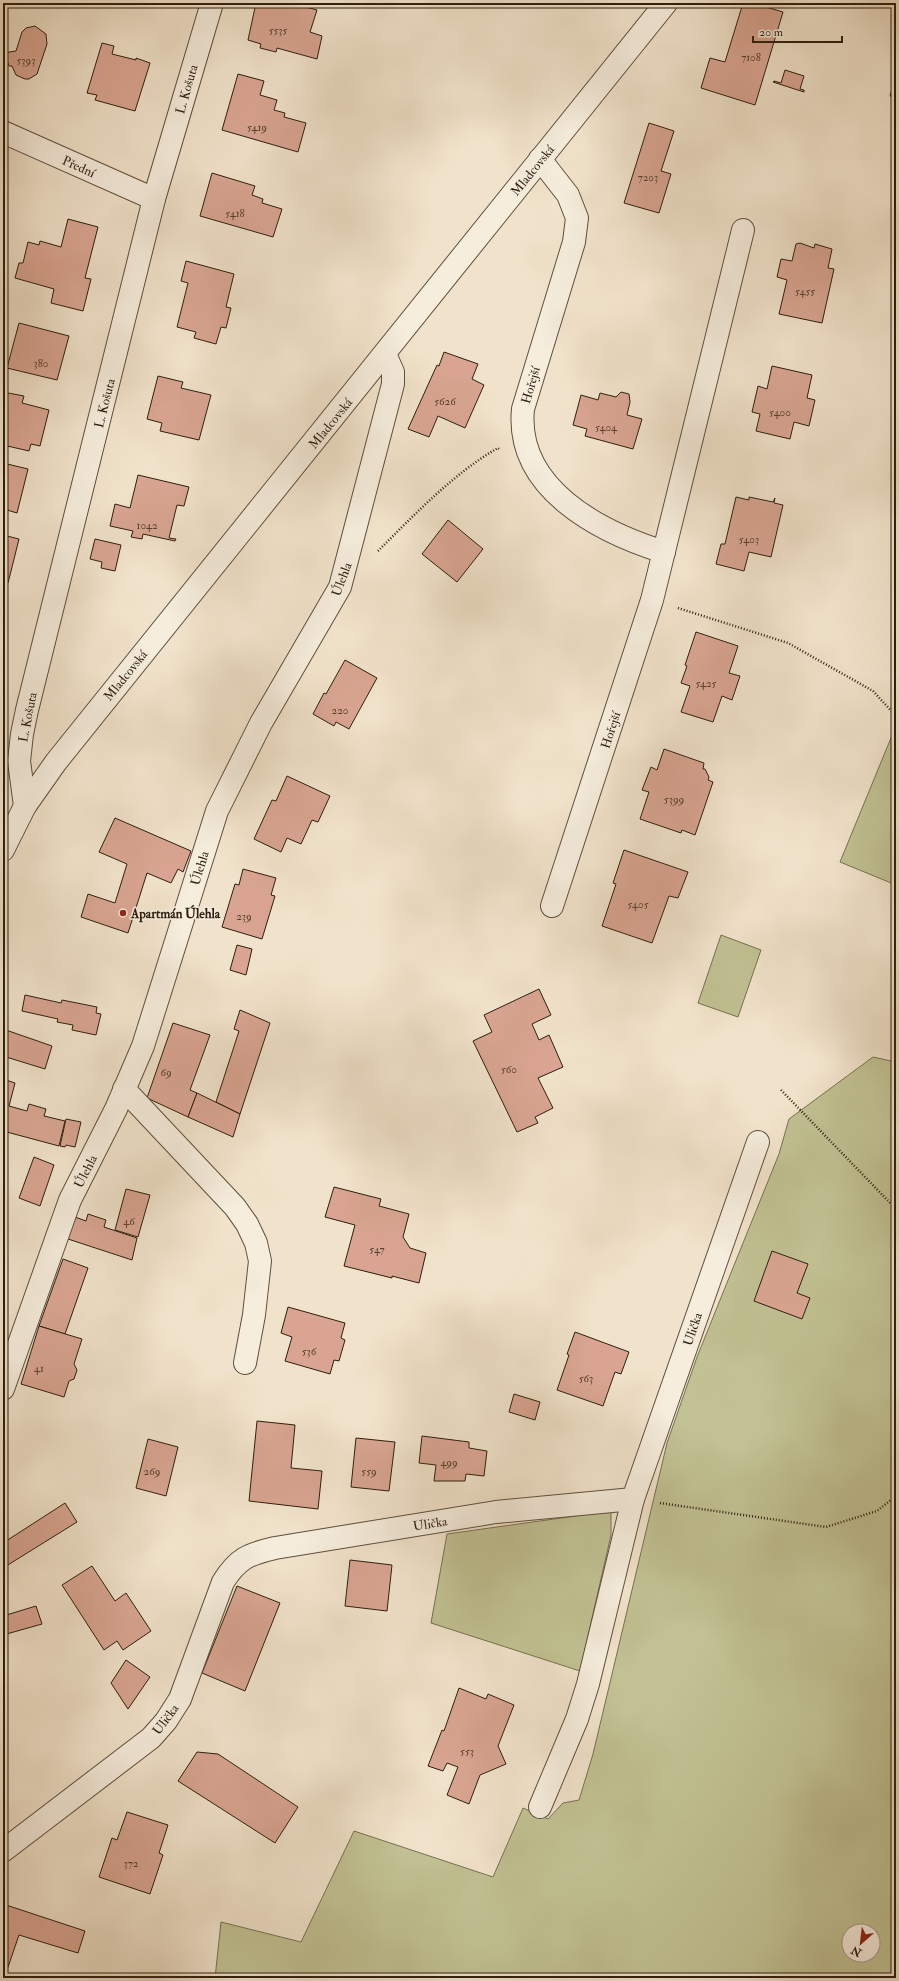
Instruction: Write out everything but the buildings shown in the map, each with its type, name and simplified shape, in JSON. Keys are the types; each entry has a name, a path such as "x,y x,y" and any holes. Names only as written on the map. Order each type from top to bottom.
{"street":[{"name":"L. Košuta","path":"25,806 19,761 22,734 154,200 212,3"},
{"name":"Mladcovská","path":"3,850 25,806 56,762 666,3"},
{"name":"Přední","path":"3,132 154,200"},
{"name":"Hořejší","path":"540,159 568,195 578,218 574,242 523,410 521,424 530,460 554,493 570,506 637,544 664,552"},
{"name":"Hořejší","path":"552,906 643,629 664,552 743,230"},
{"name":"Úlehla","path":"3,1389 70,1200 124,1089 143,1046 217,811 261,723 340,587 392,390 393,372 385,354"},
{"path":"124,1089 235,1207 256,1243 260,1261 254,1315 245,1363"},
{"name":"Ulička","path":"3,1852 151,1738 166,1722 180,1699 223,1582 239,1561 248,1556 281,1547 496,1512 633,1499 758,1142"},
{"path":"540,1807 577,1719 588,1684 633,1499"}],"path":[{"path":"373,555 424,506 481,458 498,448 504,452"},
{"path":"677,607 788,643 873,691 896,716"},
{"path":"781,1090 896,1209"},
{"path":"633,1499 826,1527 877,1510 896,1496"}],"green space":[{"path":"893,733 896,735 896,885 840,862"},
{"path":"721,935 761,950 738,1017 698,1003"},
{"path":"873,1057 896,1062 896,1978 215,1978 221,1922 301,1942 354,1831 493,1877 523,1808 548,1819 563,1803 579,1800 593,1754 667,1443 697,1357 779,1154 789,1119"},
{"path":"611,1511 611,1535 580,1671 431,1623 447,1534"}],"place":[{"name":"Apartmán Úlehla","path":"123,913"}]}
